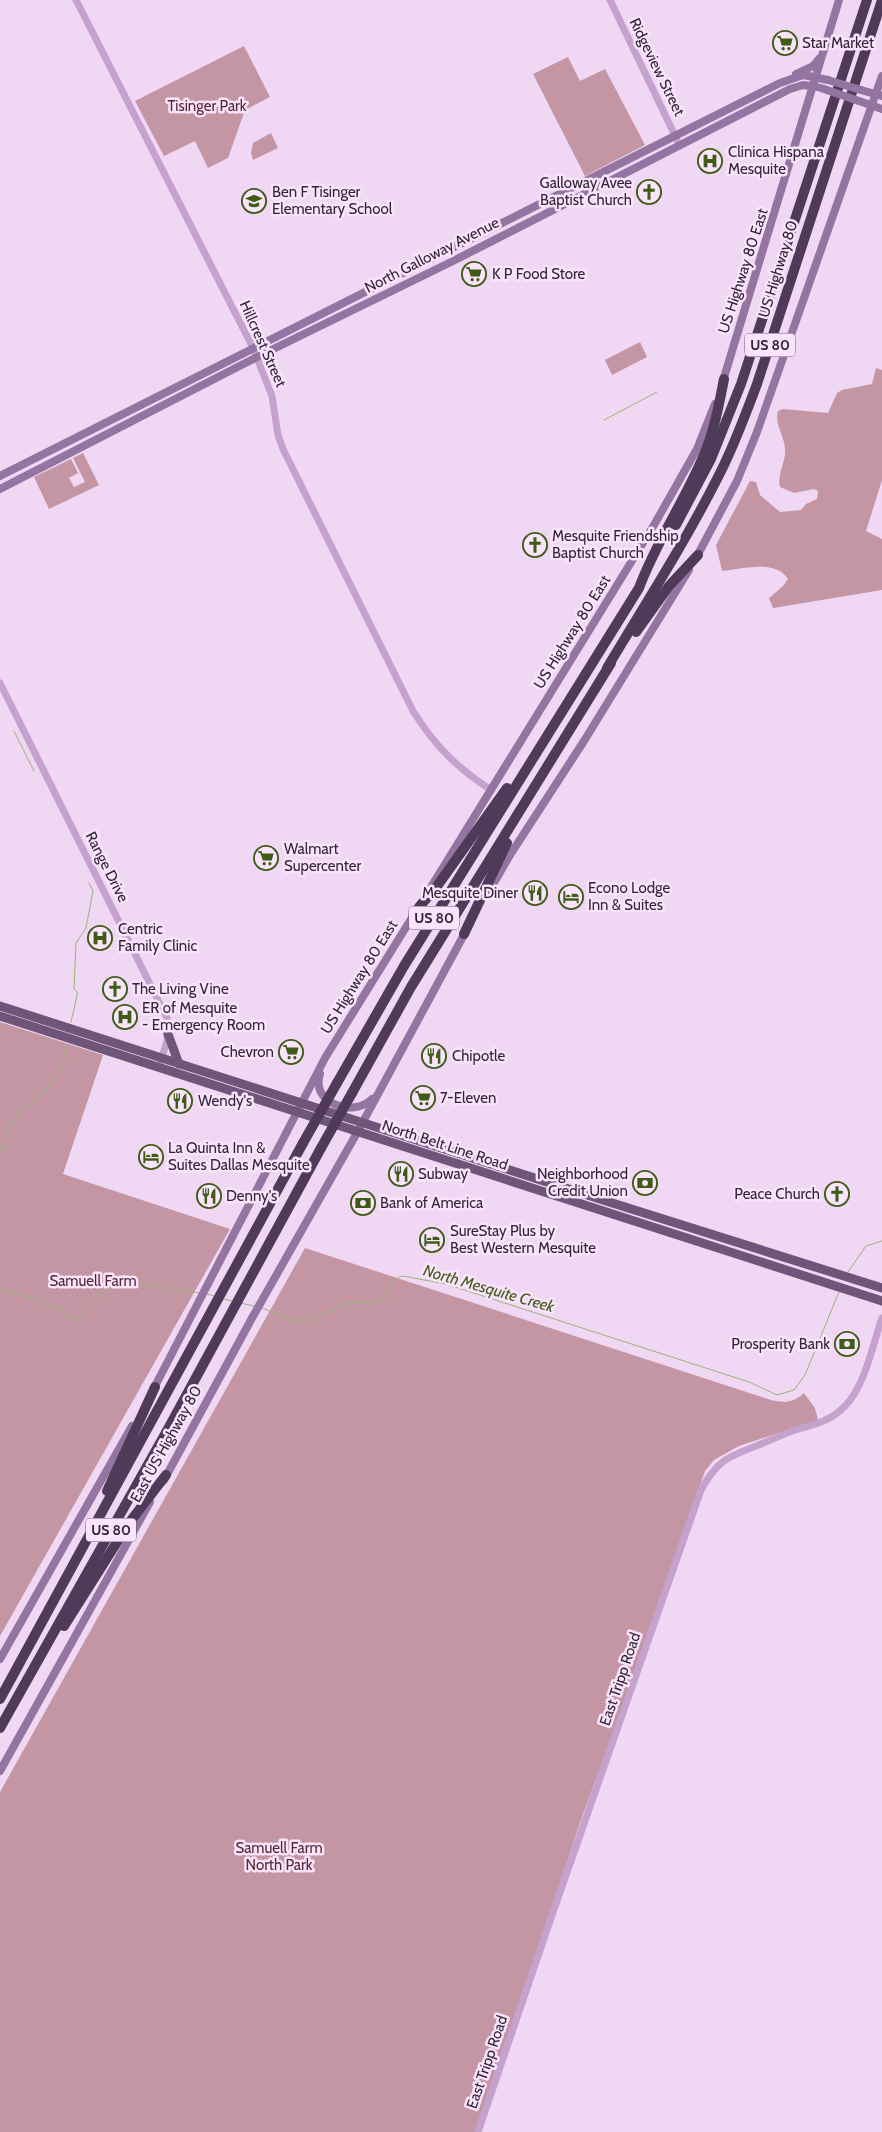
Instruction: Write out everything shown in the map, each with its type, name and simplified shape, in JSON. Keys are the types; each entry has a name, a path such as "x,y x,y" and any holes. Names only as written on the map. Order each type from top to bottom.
{"highway":[{"name":"US Highway 80","path":"639,588 690,500 711,459 731,410 867,0"},
{"name":"US Highway 80","path":"607,668 693,524 717,479 738,433 757,384 882,0"},
{"path":"639,588 648,562 704,455 718,411 724,379"},
{"path":"607,668 670,586 698,555"},
{"name":"US 80","path":"0,1700 210,1318 303,1143 395,982 639,588"},
{"name":"US 80","path":"0,1729 163,1438 410,987 607,668"},
{"path":"419,907 435,889 520,769 535,755"},
{"path":"464,934 521,810"},
{"path":"45,1618 54,1594 108,1491 155,1387"},
{"path":"0,1729 129,1523 166,1475"}],"main road":[{"name":"US Highway 80 East","path":"298,1107 325,1058 679,482 696,449 724,379 839,0"},
{"path":"746,112 751,106 776,91 783,82 813,66 821,57"},
{"name":"North Galloway Avenue","path":"0,476 783,82 803,74 816,76 879,95"},
{"path":"360,1127 376,1094 464,934 510,856 584,741 698,555 737,481 757,432 872,106 879,95 882,76"},
{"name":"North Galloway Avenue","path":"0,488 792,88 803,85 822,88 882,109"},
{"path":"792,88 806,96 807,107"},
{"path":"318,316 322,324"},
{"name":"North Belt Line Road","path":"0,1006 160,1063 179,1064 225,1083"},
{"name":"North Belt Line Road","path":"0,1016 225,1083 360,1127 530,1177 882,1288"},
{"path":"168,1034 179,1064"},
{"path":"325,1058 317,1086 323,1097 336,1104 351,1108 362,1106 376,1094"},
{"path":"0,1659 155,1387 219,1265 298,1107"},
{"name":"North Belt Line Road","path":"360,1127 601,1211 695,1239 882,1301"},
{"name":"East US Highway 80","path":"0,1771 360,1127"},
{"path":"527,1186 530,1177"},
{"path":"601,1211 606,1201"}],"street":[{"name":"Hillcrest Street","path":"76,0 253,348 272,396 278,435 283,449 413,711 441,750 465,773 491,790"},
{"name":"Ridgeview Street","path":"610,0 680,146"},
{"name":"Range Drive","path":"0,683 167,1018 168,1034 160,1063"},
{"name":"East Tripp Road","path":"478,2132 547,1927 701,1490 710,1473 727,1458 779,1435 827,1421 846,1405 861,1381 882,1318"}],"green space":[{"name":"Tisinger Park","path":"244,46 270,97 245,110 228,158 208,168 195,141 164,156 135,101"},
{"path":"568,57 580,81 605,69 645,145 585,176 533,74"},
{"path":"271,133 278,148 253,160 251,153 253,143"},
{"path":"640,342 647,357 612,375 605,360"},
{"path":"876,368 882,370 882,480 866,531 882,539 882,590 773,608 769,598 788,579 775,569 767,567 749,567 722,571 716,545 750,481 756,482 760,495 780,512 801,510 806,504 817,499 818,491 814,489 794,493 780,487 779,482 785,449 777,421 778,411 783,409 828,413 837,393 842,390 872,384"},
{"path":"83,453 99,485 49,509 34,477 71,459 78,473 69,478 74,487 85,482 73,458"},
{"name":"Samuell Farm","path":"0,1022 103,1055 63,1174 230,1229 0,1636"},
{"name":"Samuell Farm North Park","path":"305,1248 771,1400 789,1401 796,1399 804,1393 815,1408 818,1420 739,1446 714,1460 705,1471 581,1820 477,2132 0,2132 0,1792"}],"waterway":[{"path":"604,420 657,392"},
{"path":"14,731 34,771"},
{"path":"71,1022 77,996 77,992 74,989 76,943 86,928 93,891 89,883"},
{"path":"0,1149 6,1149 8,1142 6,1126 21,1116 21,1111 37,1100 37,1096 54,1083 63,1065 66,1044"},
{"name":"North Mesquite Creek","path":"848,1272 866,1246 882,1241"},
{"name":"North Mesquite Creek","path":"262,1308 295,1321 314,1319 349,1303 375,1303 382,1300 393,1282 403,1276 446,1284 749,1382 777,1395 794,1390 805,1375 839,1292"},
{"name":"North Mesquite Creek","path":"0,1290 34,1299 52,1308 63,1310 67,1318 79,1319 96,1298 112,1287 118,1286 120,1282 200,1293"},
{"name":"North Mesquite Creek","path":"207,1294 215,1296"},
{"name":"North Mesquite Creek","path":"224,1299 232,1301"},
{"name":"North Mesquite Creek","path":"240,1303 254,1306"}],"place":[{"name":"Star Market","path":"785,43"},
{"name":"Clinica Hispana Mesquite","path":"710,161"},
{"name":"Galloway Avee Baptist Church","path":"649,192"},
{"name":"Ben F Tisinger Elementary School","path":"254,201"},
{"name":"K P Food Store","path":"474,274"},
{"name":"Mesquite Friendship Baptist Church","path":"535,545"},
{"name":"Walmart Supercenter","path":"266,858"},
{"name":"Mesquite Diner","path":"535,893"},
{"name":"Econo Lodge Inn & Suites","path":"571,897"},
{"name":"Centric Family Clinic","path":"100,938"},
{"name":"The Living Vine","path":"115,989"},
{"name":"ER of Mesquite - Emergency Room","path":"125,1017"},
{"name":"Chevron","path":"291,1052"},
{"name":"Chipotle","path":"434,1056"},
{"name":"7-Eleven","path":"423,1098"},
{"name":"Wendy's","path":"180,1101"},
{"name":"La Quinta Inn & Suites Dallas Mesquite","path":"151,1157"},
{"name":"Subway","path":"401,1174"},
{"name":"Neighborhood Credit Union","path":"645,1183"},
{"name":"Peace Church","path":"837,1194"},
{"name":"Denny's","path":"209,1196"},
{"name":"Bank of America","path":"363,1203"},
{"name":"SureStay Plus by Best Western Mesquite","path":"432,1240"},
{"name":"Prosperity Bank","path":"847,1344"}]}
